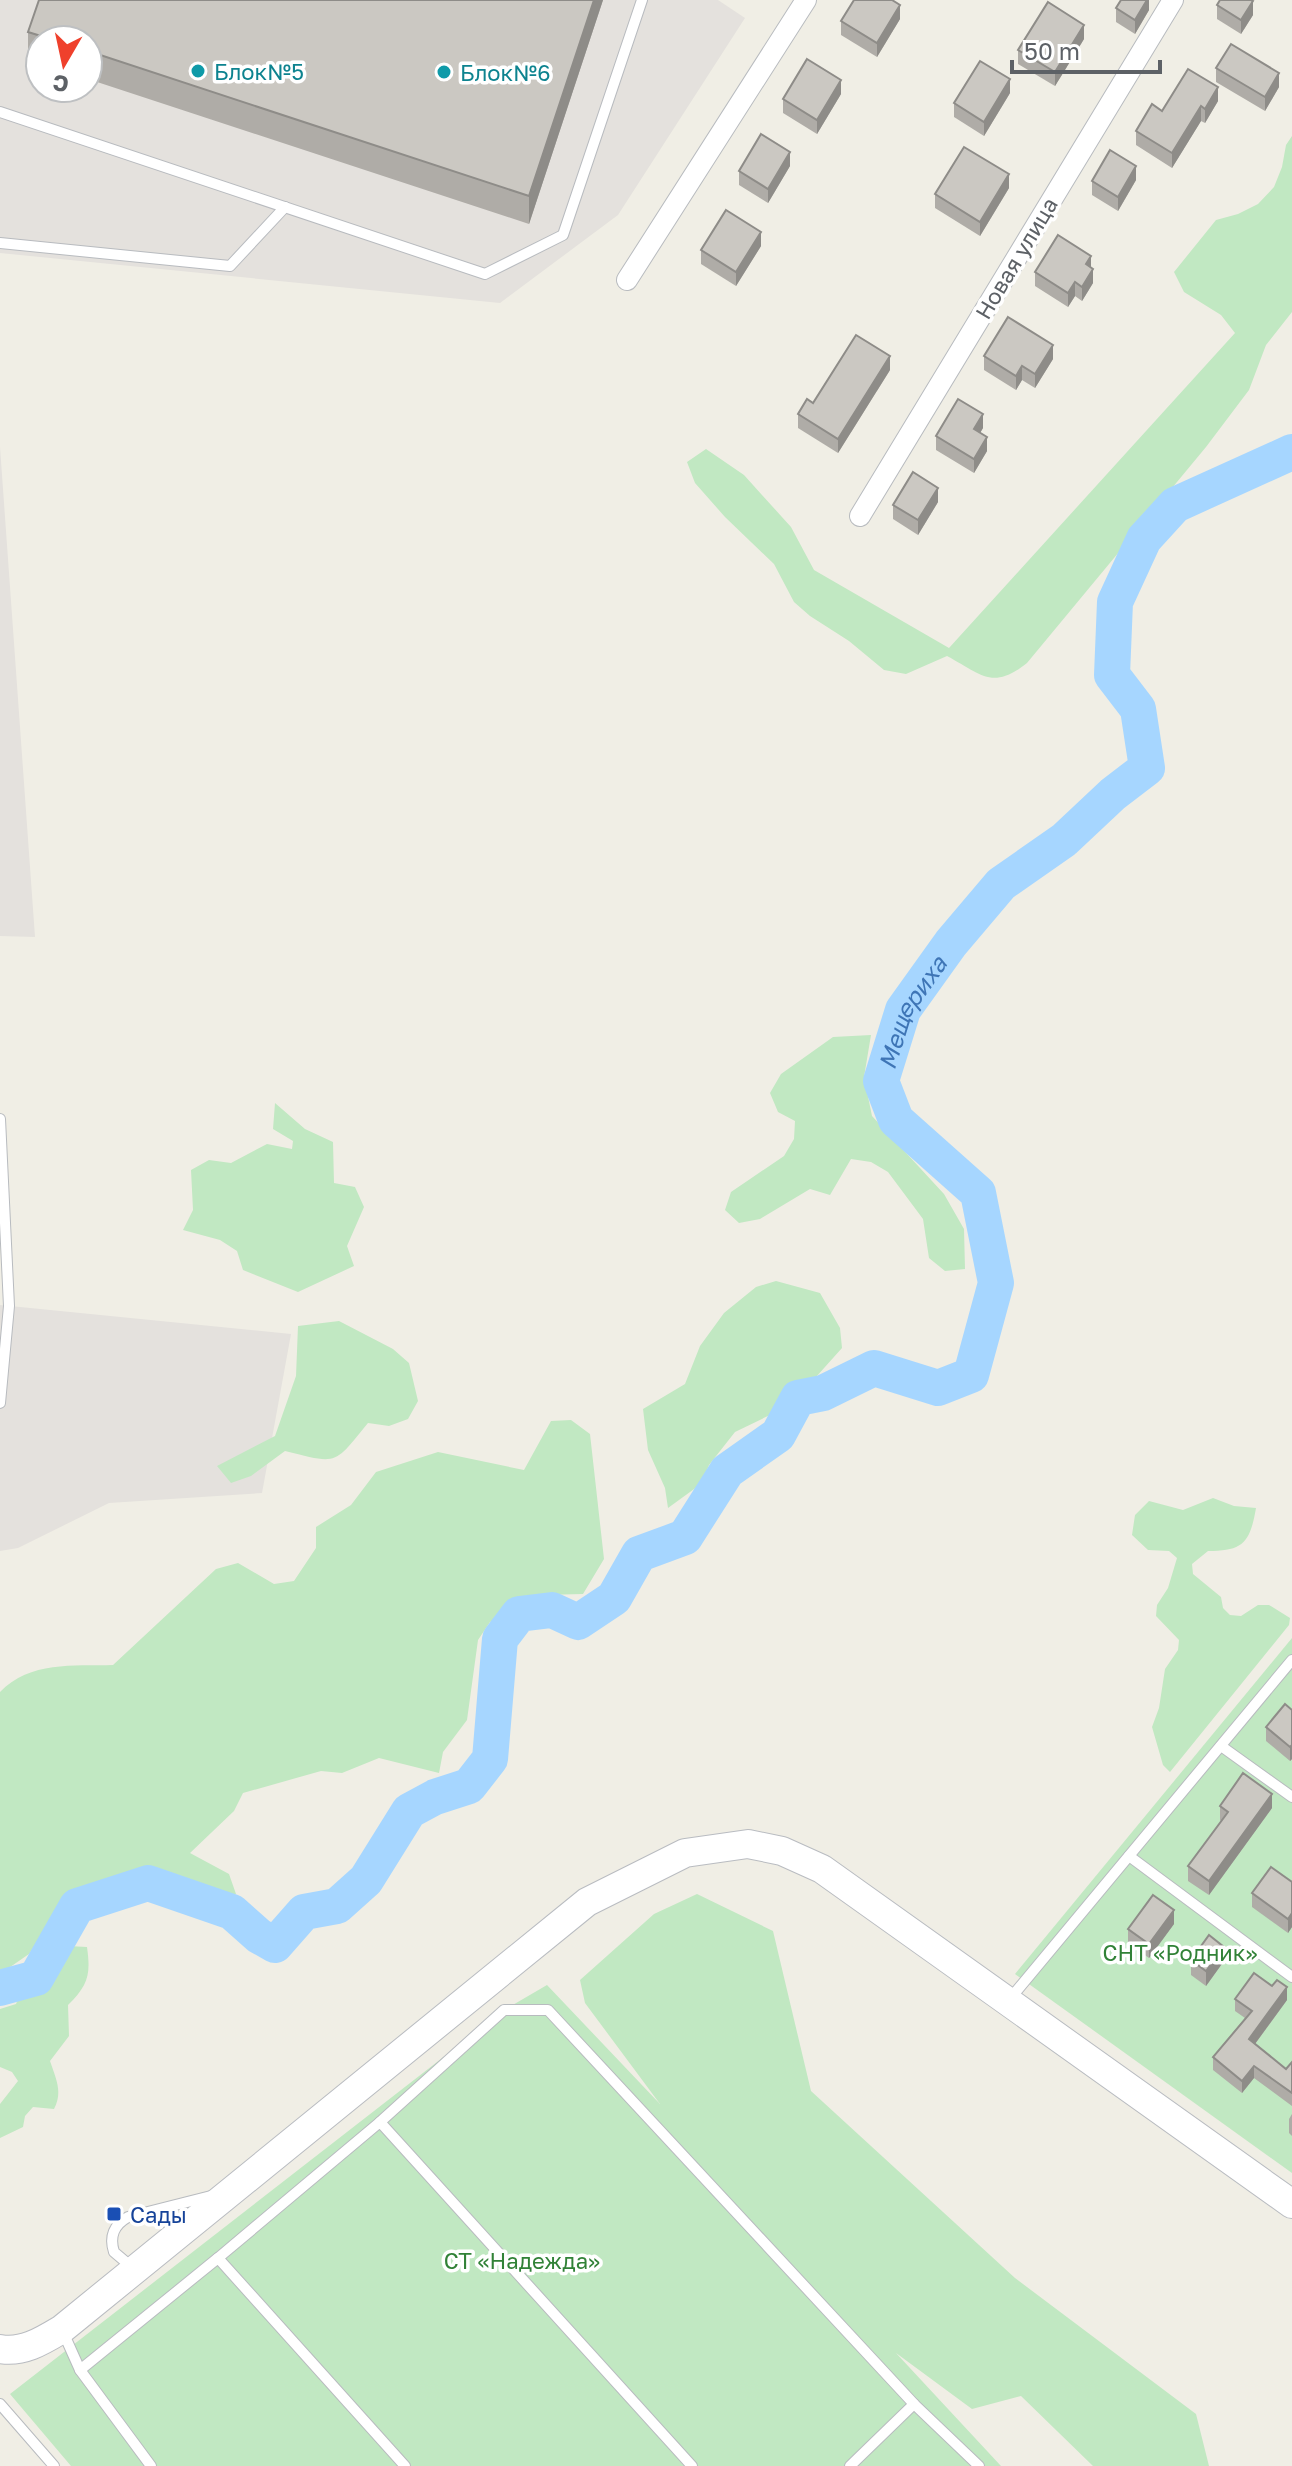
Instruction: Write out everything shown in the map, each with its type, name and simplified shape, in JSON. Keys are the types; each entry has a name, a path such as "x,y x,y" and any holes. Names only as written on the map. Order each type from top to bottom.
{"street":[{"path":"627,280 806,0"},
{"name":"Новая улица","path":"860,516 1173,0"},
{"path":"0,2349 13,2351 26,2347 62,2329 587,1902 685,1853 748,1844 782,1851 822,1869 1292,2204"}],"lane":[{"path":"0,112 485,274 563,235 642,0"},
{"path":"0,243 230,266 285,207"},
{"path":"0,1119 9,1306 0,1403"},
{"path":"1008,2001 1292,1660"},
{"path":"1221,1746 1292,1797"},
{"path":"1129,1856 1292,1977"},
{"path":"80,2370 380,2122 504,2010 548,2010 914,2404 979,2466"},
{"path":"380,2122 692,2466"},
{"path":"150,2257 127,2263 114,2252 112,2235 121,2221 232,2191"},
{"path":"218,2258 405,2466"},
{"path":"62,2329 80,2370 151,2466"},
{"path":"0,2404 54,2466"},
{"path":"850,2466 914,2404"}],"shaded area":[{"path":"0,0 718,0 745,18 618,215 500,303 0,253"},
{"path":"0,447 35,937 0,936"},
{"path":"0,1305 291,1334 262,1493 109,1503 18,1548 0,1551"}],"green space":[{"path":"1292,136 1292,312 1266,345 1249,390 1206,447 1027,663 1015,671 1005,676 987,677 947,656 906,674 884,670 794,602 774,564 695,483 687,462 706,449 744,475 791,527 814,570 949,648 1235,333 1221,315 1184,292 1174,272 1216,220 1258,204 1274,187 1286,145"},
{"path":"871,1035 864,1077 872,1116 944,1194 964,1229 965,1269 945,1271 929,1258 923,1219 888,1172 871,1162 851,1159 830,1195 810,1189 760,1219 739,1223 725,1210 731,1192 784,1156 794,1139 795,1121 778,1112 770,1093 781,1074 833,1037"},
{"path":"275,1103 305,1129 333,1142 334,1183 355,1187 364,1207 347,1246 354,1266 298,1292 243,1270 237,1251 220,1240 183,1230 193,1210 191,1170 209,1160 231,1163 267,1144 292,1149 293,1141 273,1129"},
{"path":"776,1281 820,1293 840,1328 842,1348 816,1377 796,1381 772,1414 735,1432 709,1465 701,1484 668,1508 665,1488 648,1450 643,1409 685,1384 700,1346 724,1313 756,1287"},
{"path":"339,1321 393,1349 409,1363 418,1401 408,1419 389,1426 368,1423 348,1447 333,1458 315,1458 285,1451 251,1476 231,1483 217,1466 275,1436 296,1376 298,1326"},
{"path":"571,1420 590,1434 604,1559 583,1594 543,1595 490,1622 478,1640 467,1720 443,1752 439,1773 379,1758 342,1773 321,1771 243,1793 234,1811 190,1853 229,1874 236,1894 218,1900 143,1875 65,1901 29,1954 0,1974 0,1692 12,1682 38,1670 113,1665 216,1569 238,1563 274,1584 294,1581 316,1548 316,1527 351,1505 376,1472 438,1452 524,1470 551,1421"},
{"path":"1213,1498 1234,1506 1256,1508 1254,1520 1243,1543 1229,1549 1208,1551 1192,1564 1193,1574 1221,1597 1223,1608 1230,1615 1241,1616 1258,1605 1269,1605 1290,1618 1289,1625 1170,1772 1163,1765 1152,1727 1159,1708 1165,1669 1178,1650 1179,1640 1156,1616 1157,1605 1168,1588 1177,1558 1169,1551 1148,1550 1132,1535 1135,1515 1149,1501 1183,1510"},
{"name":"СНТ «Родник»","path":"1292,1638 1292,2173 1015,1974"},
{"name":"СТ «Надежда»","path":"697,1894 773,1931 811,2091 1015,2278 1196,2414 1209,2466 1093,2466 1021,2396 972,2409 896,2353 1001,2466 71,2466 10,2394 504,2010 547,1985 660,2104 585,2003 580,1980 654,1914"},
{"path":"68,1946 87,1947 89,1965 84,1985 68,2005 69,2036 50,2061 58,2085 57,2103 54,2109 33,2107 25,2116 23,2127 0,2138 0,2104 18,2081 12,2072 0,2067 0,2009 16,2004 20,1994 40,1986"}],"building":[{"name":"Блок№6","path":"39,0 594,0 529,196 104,56 104,24 31,24"},
{"path":"854,0 892,0 900,5 877,43 841,21"},
{"path":"1121,0 1147,0 1135,20 1116,8"},
{"path":"1220,0 1253,1 1241,20 1217,5"},
{"path":"1048,2 1084,25 1055,72 1018,50"},
{"path":"1231,44 1279,73 1265,97 1216,68"},
{"path":"807,59 841,80 817,120 783,99"},
{"path":"980,61 1010,79 984,122 954,103"},
{"path":"1188,69 1218,87 1205,109 1201,106 1172,153 1136,131 1152,104 1162,111"},
{"path":"761,134 790,152 768,189 739,171"},
{"path":"964,147 1009,174 980,222 935,194"},
{"path":"1110,150 1136,166 1118,197 1092,181"},
{"path":"726,210 761,232 736,272 701,250"},
{"path":"1058,235 1091,256 1086,264 1093,269 1082,287 1075,282 1068,293 1035,272"},
{"path":"1008,317 1053,345 1035,374 1022,366 1016,376 984,356"},
{"path":"856,335 890,356 838,439 798,414 807,399 813,403"},
{"path":"958,399 983,414 974,429 987,437 974,459 936,436"},
{"path":"913,472 938,488 918,520 893,505"},
{"path":"1285,1704 1292,1710 1290,1747 1266,1727"},
{"path":"1243,1773 1272,1794 1209,1881 1188,1866 1228,1812 1220,1806"},
{"path":"1271,1867 1292,1882 1292,1913 1288,1919 1252,1893"},
{"path":"1153,1895 1174,1910 1149,1944 1128,1929"},
{"path":"1209,1935 1224,1947 1206,1971 1191,1960"},
{"path":"1254,1973 1272,1986 1277,1980 1287,1987 1249,2039 1286,2069 1292,2062 1292,2093 1254,2066 1242,2081 1213,2057 1252,2011 1235,1999"}],"waterway":[{"name":"Мещериха","path":"0,1988 36,1978 77,1906 148,1883 232,1912 259,1936 275,1945 304,1912 337,1906 366,1880 409,1811 435,1797 469,1786 490,1759 500,1639 519,1614 552,1610 578,1622 614,1598 639,1554 685,1537 727,1471 778,1435 798,1398 823,1393 874,1368 938,1388 971,1375 996,1283 978,1193 896,1120 881,1081 903,1010 951,943 1001,884 1064,840 1113,794 1147,768 1138,709 1112,675 1115,602 1144,539 1175,505 1292,452"}],"place":[{"name":"Блок№5","path":"198,71"},
{"name":"Блок№6","path":"444,72"},
{"name":"Сады","path":"114,2214"}]}
